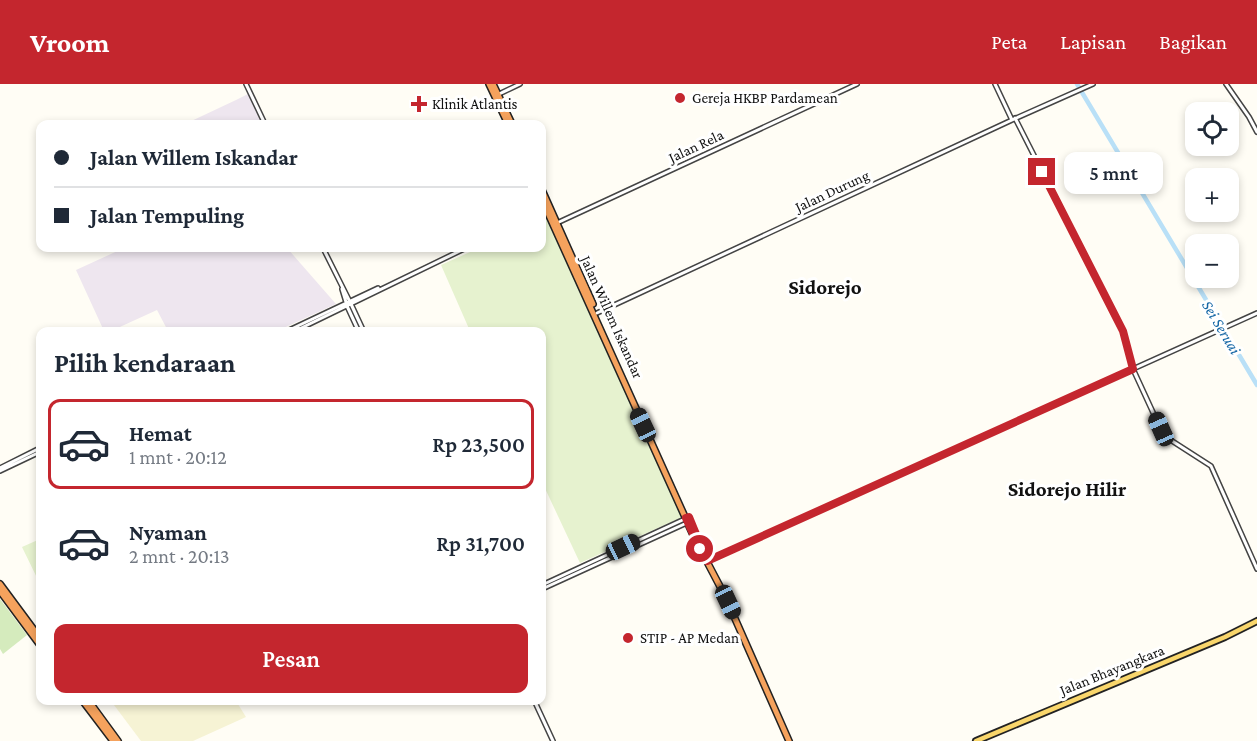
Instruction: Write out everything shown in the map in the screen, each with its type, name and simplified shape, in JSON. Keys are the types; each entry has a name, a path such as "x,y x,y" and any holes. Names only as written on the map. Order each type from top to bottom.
{"highway":[{"path":"491,84 508,120"},
{"name":"Jalan Willem Iskandar","path":"546,210 556,223 686,521 721,588 789,741"},
{"name":"Jalan Willem Iskandar","path":"546,210 591,305 597,313 686,521"},
{"path":"0,584 36,633"},
{"path":"0,591 36,640"},
{"path":"86,705 113,741"},
{"path":"92,705 118,741"}],"main road":[{"name":"Jalan Bhayangkara","path":"976,741 1225,637 1257,621"}],"street":[{"path":"246,84 263,120"},
{"path":"496,95 520,84"},
{"name":"Jalan Rela","path":"556,223 857,84"},
{"path":"995,84 1123,331 1133,369 1164,435 1208,462 1213,468 1257,569"},
{"name":"Jalan Durung","path":"597,313 1093,84"},
{"path":"1226,84 1257,132"},
{"path":"325,252 357,327"},
{"path":"295,327 457,252"},
{"path":"303,327 348,303"},
{"path":"348,303 361,327"},
{"path":"338,310 352,315"},
{"path":"707,561 1257,313"},
{"path":"0,470 36,452"},
{"path":"546,585 686,521"},
{"path":"536,705 553,741"}],"shaded area":[{"path":"248,94 260,120 194,120"},
{"path":"115,252 290,252 336,304 286,327 166,327 157,310 120,327 102,327 76,270"},
{"path":"114,705 238,705 246,717 193,741 141,741"}],"green space":[{"path":"546,218 548,219 681,515 680,518 580,563 546,491 546,327 468,327 441,265 470,252 546,252"},
{"path":"36,541 36,576 22,547"},
{"path":"0,599 27,635 3,654 0,649"}],"waterway":[{"name":"Sei Seruai","path":"1077,84 1257,385"}],"place":[{"name":"Gereja HKBP Pardamean","path":"680,98"},
{"name":"Klinik Atlantis","path":"419,104"},
{"name":"STIP - AP Medan","path":"628,638"}],"district":[{"name":"Sidorejo","path":"825,287"},
{"name":"Sidorejo Hilir","path":"1067,489"}],"route":[{"path":"700,549 686,518 689,517 707,561 1133,369 1123,331 1042,172"}]}
